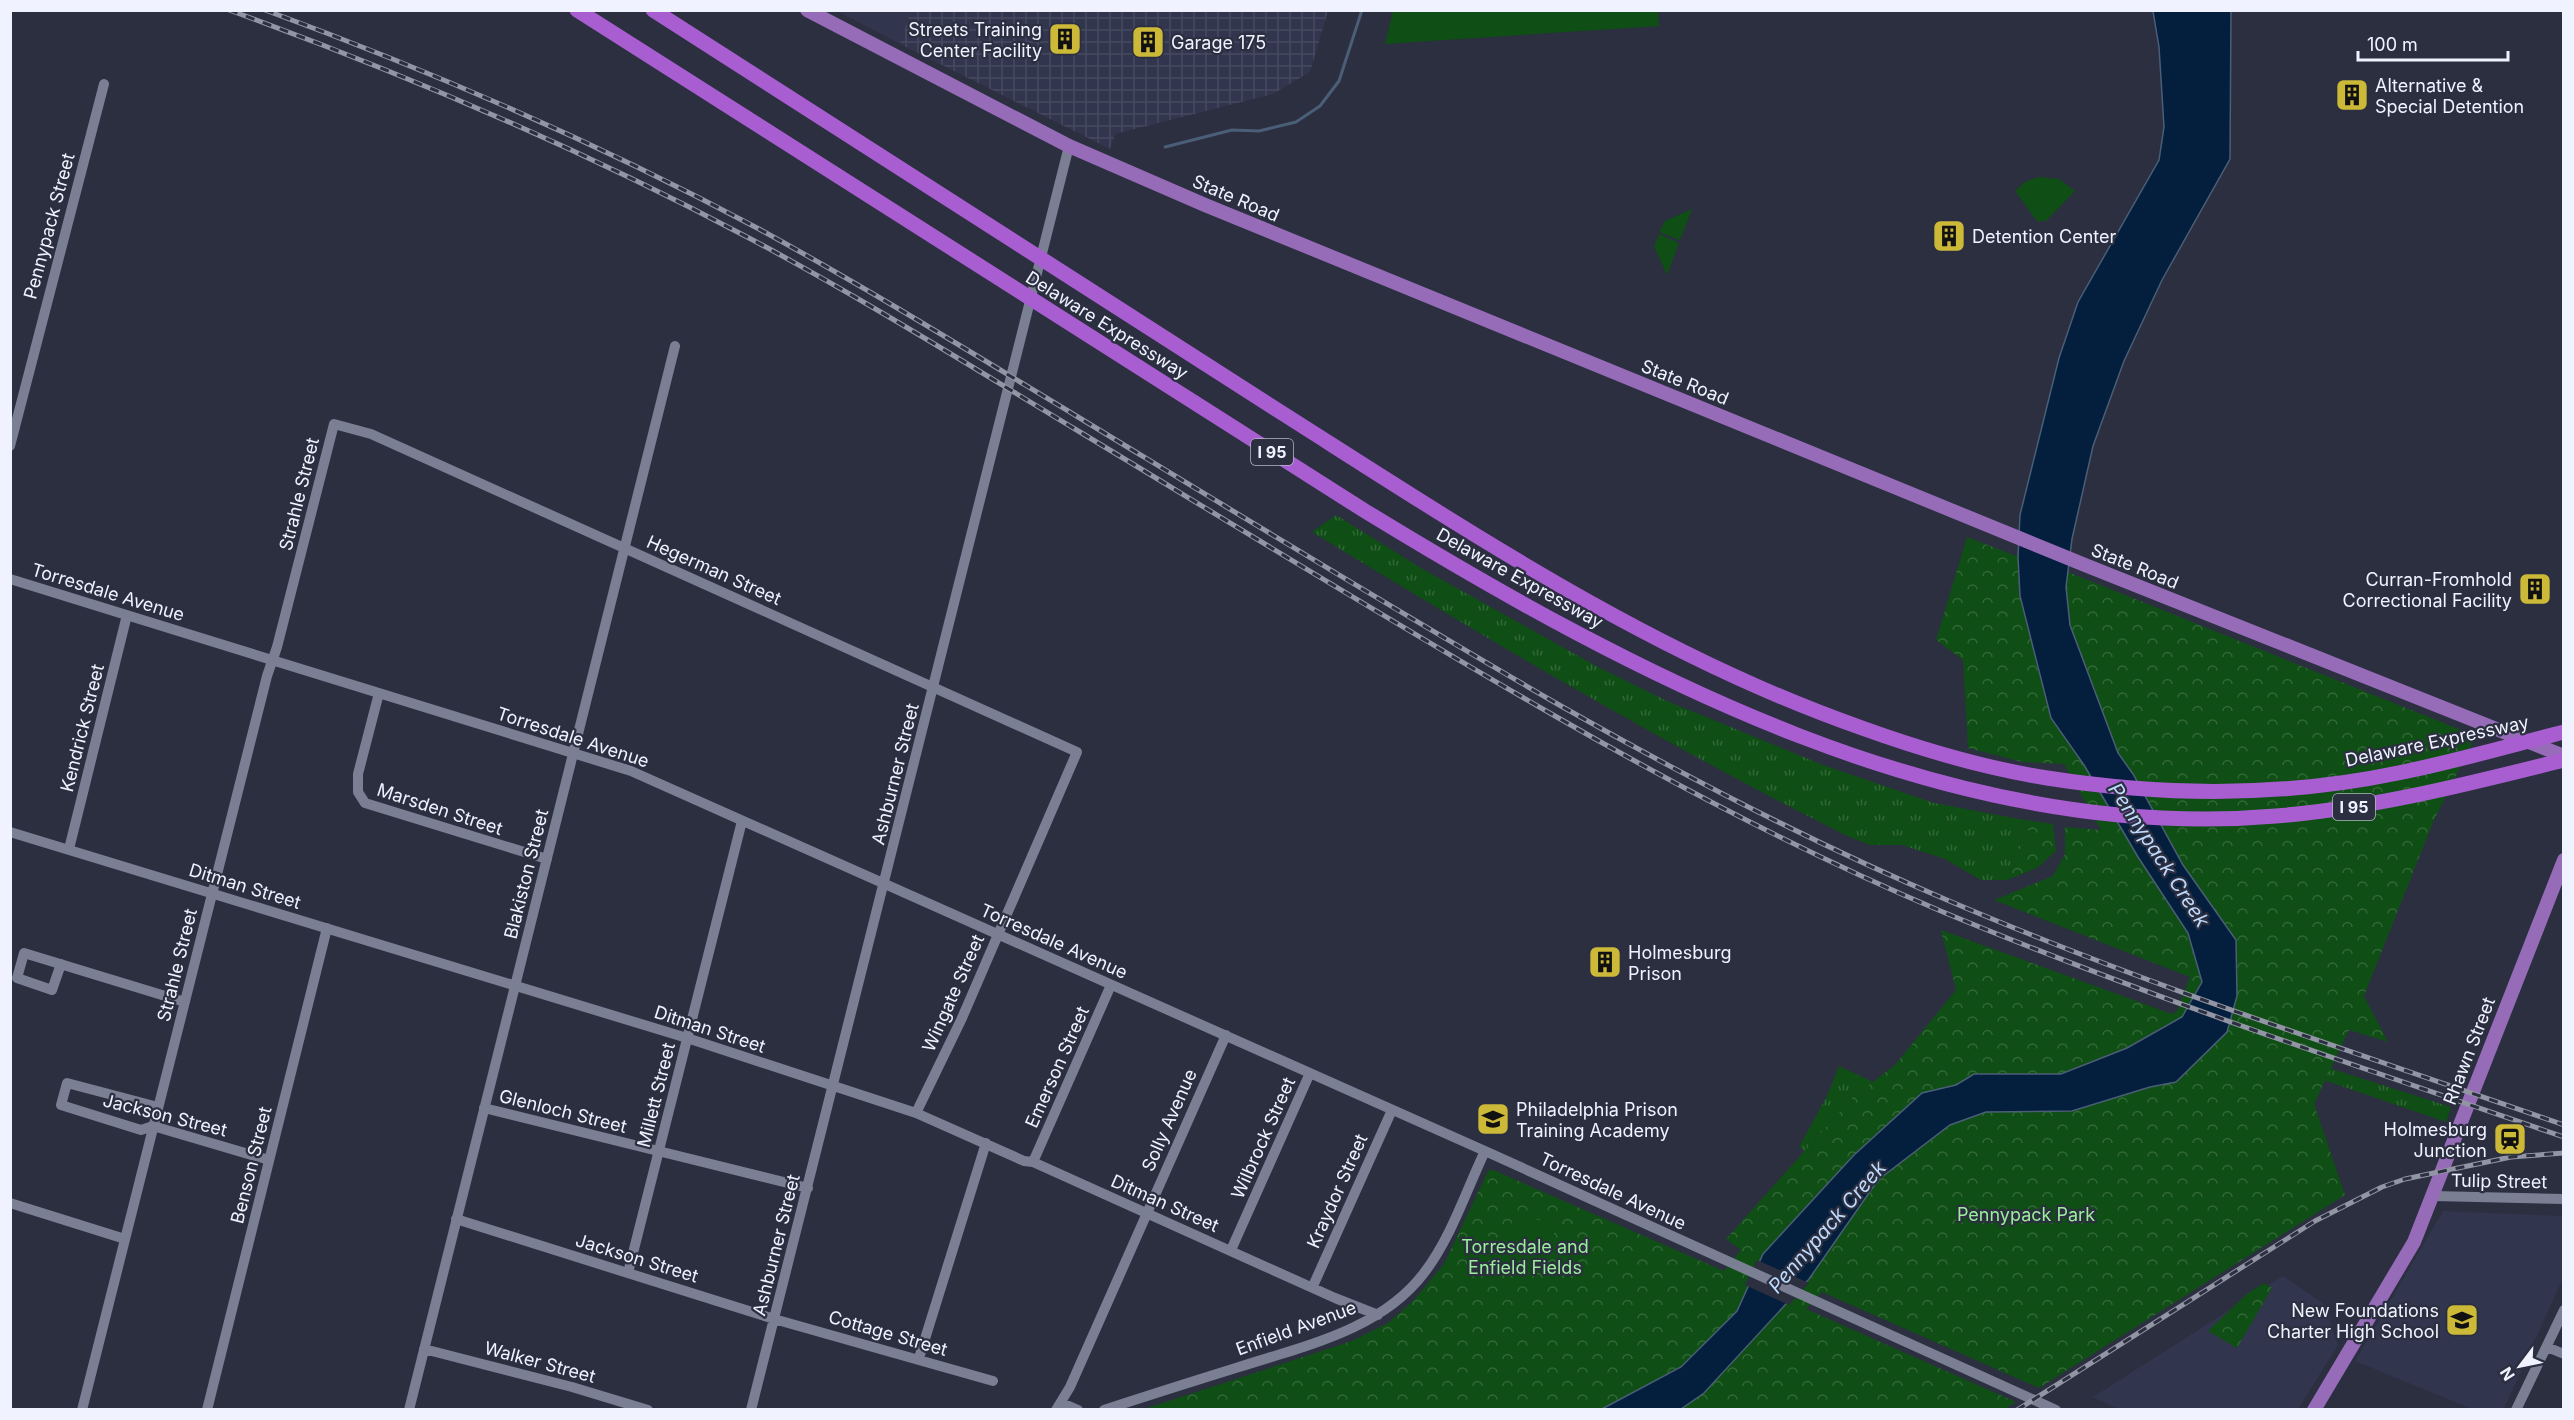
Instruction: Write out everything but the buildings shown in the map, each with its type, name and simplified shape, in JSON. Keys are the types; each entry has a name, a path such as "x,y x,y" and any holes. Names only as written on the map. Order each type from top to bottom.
{"highway":[{"name":"Delaware Expressway","path":"577,10 1365,512 1485,584 1622,656 1784,728 1904,772 2013,800 2087,811 2208,818 2273,816 2354,807 2421,796 2564,760"},
{"name":"Delaware Expressway","path":"653,10 1032,255 1517,562 1688,655 1801,706 1907,744 1998,769 2097,784 2194,791 2275,789 2348,781 2457,760 2564,732"}],"main road":[{"name":"State Road","path":"807,10 1069,146 1214,209 2085,566 2564,756"},
{"name":"Rhawn Street","path":"2314,1410 2414,1242 2564,860"}],"street":[{"name":"Pennypack Street","path":"10,446 104,84"},
{"name":"Ashburner Street","path":"751,1410 1069,146"},
{"name":"Blakiston Street","path":"409,1410 675,346"},
{"name":"Hegerman Street","path":"334,424 371,434 1030,729 1077,753"},
{"name":"Strahle Street","path":"82,1410 212,894 334,424"},
{"name":"Torresdale Avenue","path":"10,579 631,771 1485,1151 2056,1410"},
{"name":"Kendrick Street","path":"69,849 128,615"},
{"name":"Marsden Street","path":"379,693 357,784 360,796 373,807 547,859"},
{"name":"Wingate Street","path":"916,1113 962,1018 1077,753"},
{"name":"Millett Street","path":"628,1273 742,821"},
{"name":"Ditman Street","path":"10,832 687,1038 916,1113 1024,1161 1033,1162 1313,1286 1335,1298 1378,1315"},
{"name":"Benson Street","path":"207,1410 327,928"},
{"path":"61,964 185,1002"},
{"name":"Emerson Street","path":"1033,1162 1111,985"},
{"name":"Solly Avenue","path":"1059,1406 1226,1035"},
{"name":"Wilbrock Street","path":"1231,1250 1310,1073"},
{"name":"Jackson Street","path":"158,1107 67,1083 61,1105 141,1130 153,1126 269,1160"},
{"name":"Glenloch Street","path":"484,1108 808,1188"},
{"name":"Kraydor Street","path":"1313,1286 1392,1110"},
{"path":"919,1358 986,1143"},
{"name":"Enfield Avenue","path":"1104,1410 1287,1351 1357,1326 1378,1315 1404,1295 1432,1262 1485,1151"},
{"name":"Tulip Street","path":"2433,1196 2564,1199"},
{"path":"10,1203 125,1239"},
{"name":"Jackson Street","path":"456,1219 774,1319"},
{"path":"2516,1410 2564,1310"},
{"name":"Cottage Street","path":"774,1319 919,1358 993,1381"},
{"path":"2547,1347 2564,1354"},
{"name":"Walker Street","path":"424,1349 572,1386 648,1410"},
{"path":"1059,1406 1078,1410"}],"shaded area":[{"path":"911,10 1328,11 1310,72 1273,94 1115,134 1110,149 900,44"},
{"path":"837,11 911,11 900,44"},
{"name":"New Foundations Charter High School","path":"2443,1211 2563,1216 2563,1278 2504,1409 2472,1409 2355,1361"},
{"path":"2283,1276 2324,1304 2338,1345 2298,1409 2118,1409 2093,1397"}],"green space":[{"path":"1393,11 1658,11 1659,26 1385,44"},
{"path":"2038,177 2059,179 2075,191 2046,221 2037,221 2015,191 2025,182"},
{"path":"1692,209 1680,240 1659,232 1665,221"},
{"path":"1659,234 1679,243 1667,275 1654,246"},
{"path":"1336,515 1421,568 1598,667 1667,701 1823,765 1934,803 2019,819 2031,834 2011,861 2007,880 1981,880 1945,859 1902,845 1870,845 1845,835 1642,727 1443,612 1312,532"},
{"name":"Pennypack Park","path":"1967,537 2016,556 2018,552 2476,736 2433,822 2364,996 2388,1042 2349,1030 2314,1104 2345,1195 2039,1388 1822,1292 1806,1309 2016,1402 2005,1409 1141,1410 1352,1341 1388,1323 1413,1301 1444,1264 1487,1173 1491,1169 1724,1271 1741,1250 1726,1239 1853,1097 1895,1065 1956,990 1941,930 2172,1014 2177,1011 2190,977 1994,900 2053,876 2065,854 2065,827 2101,830 2064,764 2023,762 1968,748 1963,660 1936,640"},
{"path":"2019,819 2053,824 2056,851 2037,868 2007,880 2011,861 2031,834"},
{"path":"2310,1062 2451,1107 2446,1122 2321,1079 2308,1111 2339,1199 2307,1215 2278,1142 2292,1101"},
{"path":"1839,1066 1873,1082 1853,1097 1805,1151 1799,1147 1827,1096"},
{"name":"Torresdale and Enfield Fields","path":"1513,1215 1555,1223 1548,1252 1542,1258 1527,1262 1507,1254"},
{"path":"1481,1233 1497,1240 1482,1271 1467,1263"},
{"path":"2264,1283 2272,1288 2237,1348 2208,1331 2248,1293"}],"water":[{"name":"Pennypack Creek","path":"2153,11 2231,11 2230,159 2162,280 2124,361 2093,446 2072,539 2066,587 2070,625 2118,753 2133,774 2183,865 2236,940 2237,996 2227,1032 2176,1082 2150,1087 2072,1111 1986,1112 1950,1125 1878,1180 1809,1279 1704,1393 1681,1409 1600,1410 1681,1367 1737,1311 1763,1254 1854,1155 1922,1093 1956,1085 1974,1074 2061,1074 2127,1048 2182,1017 2202,982 2188,933 2138,857 2084,765 2051,718 2020,596 2018,557 2020,515 2059,358 2078,302 2159,160 2164,127 2159,47"}],"pier":[{"path":"1757,1260 1809,1283 1789,1305 1745,1285"}],"waterway":[{"path":"1165,147 1232,130 1259,131 1296,122 1320,106 1339,81 1362,10"}],"railway":[{"path":"229,10 428,87 493,115 622,174 749,238 913,331 1494,681 1650,769 1844,868 1943,912 2096,973 2564,1137"},
{"path":"265,10 391,58 516,111 638,168 759,229 840,274 1561,706 1703,784 1800,833 1947,900 2099,961 2253,1018 2564,1125"},
{"path":"2017,1410 2315,1221 2382,1187 2405,1179 2511,1157 2564,1153"}],"place":[{"name":"Streets Training Center Facility","path":"1065,39"},
{"name":"Garage 175","path":"1148,42"},
{"name":"Alternative & Special Detention","path":"2352,95"},
{"name":"Detention Center","path":"1949,236"},
{"name":"Curran-Fromhold Correctional Facility","path":"2535,589"},
{"name":"Holmesburg Prison","path":"1605,962"},
{"name":"Philadelphia Prison Training Academy","path":"1493,1119"},
{"name":"Holmesburg Junction","path":"2510,1139"},
{"name":"New Foundations Charter High School","path":"2462,1320"}]}
